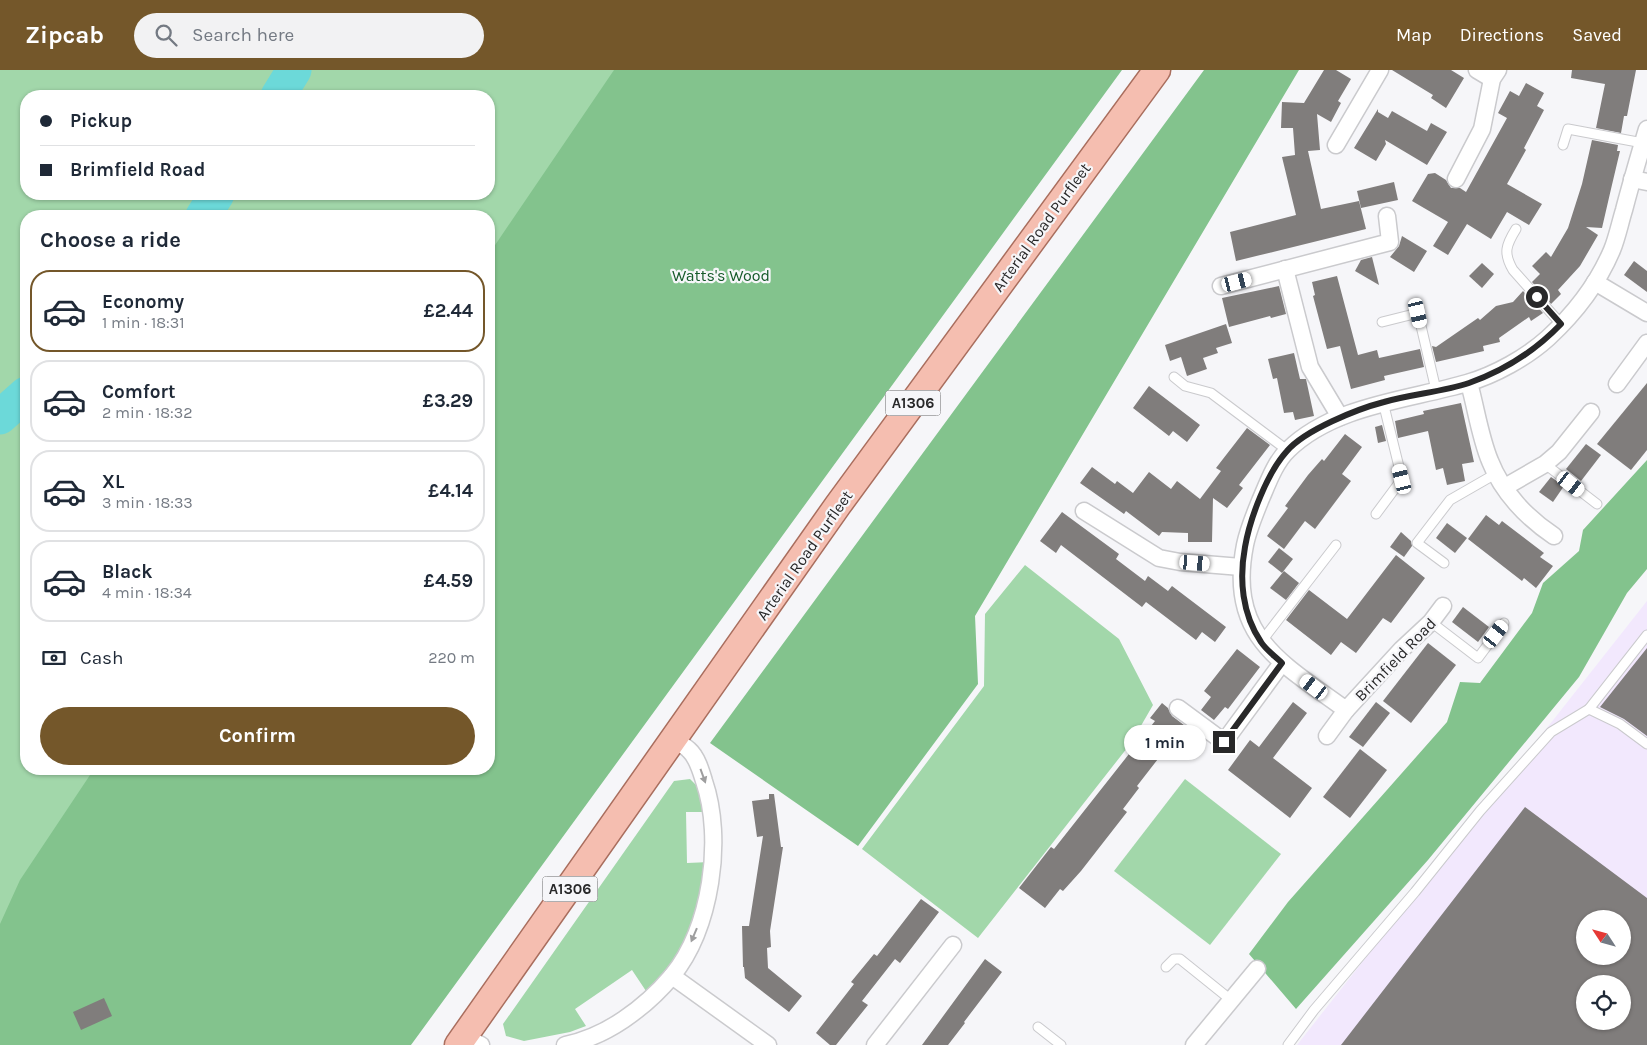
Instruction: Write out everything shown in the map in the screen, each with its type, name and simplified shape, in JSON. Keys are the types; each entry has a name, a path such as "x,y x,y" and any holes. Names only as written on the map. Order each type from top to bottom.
{"main road":[{"name":"Arterial Road Purfleet","path":"468,1042 674,739 844,497 1157,70"}],"street":[{"path":"1336,145 1380,70"},
{"path":"1456,179 1482,129 1495,74 1477,70"},
{"name":"Brimfield Road","path":"1346,710 1282,663 1261,642 1244,607 1241,567 1248,530 1268,482 1287,450 1340,417 1383,402 1469,383 1520,358 1546,339 1561,324 1595,282 1612,250 1640,180 1645,136"},
{"path":"1221,286 1390,242 1387,216"},
{"path":"1285,269 1310,367 1340,417"},
{"path":"1595,282 1647,313"},
{"path":"1617,384 1647,343"},
{"path":"1469,383 1490,462 1518,507 1535,524 1554,536"},
{"path":"1501,480 1544,464 1559,452 1591,412"},
{"path":"1084,511 1159,558 1180,562 1241,567"},
{"name":"Brimfield Road","path":"1328,736 1346,710 1402,649 1431,622 1443,606"},
{"path":"1178,708 1224,742 1282,663"},
{"path":"565,1045 602,1033 640,1008 672,976 689,948 701,919 709,886 713,852 710,797 701,770 690,751 674,739"},
{"path":"875,1045 953,945"},
{"path":"1194,1045 1256,969"},
{"path":"672,976 768,1045"}],"lane":[{"path":"1563,146 1568,129 1645,136"},
{"path":"1516,229 1505,250 1507,260 1513,270 1561,324"},
{"path":"1382,322 1418,313 1436,390"},
{"path":"1174,377 1185,386 1211,393 1287,450"},
{"path":"1376,514 1402,479 1383,402"},
{"path":"1544,464 1597,504"},
{"path":"1444,563 1417,543 1450,500 1501,480"},
{"path":"1261,642 1336,545"},
{"path":"1431,622 1478,658 1504,623"},
{"path":"1288,1045 1314,1010 1415,892 1480,811 1552,732 1588,709 1647,635"},
{"path":"1588,709 1620,724 1647,744"},
{"path":"1166,967 1174,959 1180,959 1231,1000"},
{"path":"1038,1027 1062,1045"}],"shaded area":[{"path":"1647,601 1647,1045 1297,1045"}],"green space":[{"path":"0,70 615,70 495,247 495,210 20,210 20,775 94,775 0,1045"},
{"name":"Watts's Wood","path":"614,70 1122,70 411,1045 0,1045 0,924 20,880 90,775 495,775 495,245"},
{"path":"1204,70 1299,70 975,616 978,684 858,846 710,743"},
{"path":"1647,460 1647,569 1627,593 1579,677 1428,860 1296,1009 1249,954 1288,902 1447,722 1460,682 1480,683 1532,613 1543,583 1579,551 1583,530"},
{"path":"1025,565 1119,639 1153,705 1131,743 978,938 862,849 984,686 985,614"},
{"path":"690,779 698,787 703,812 686,812 687,863 710,862 704,901 694,926 681,950 646,991 632,970 575,1009 586,1026 570,1032 524,1041 506,1036 503,1024 674,781"},
{"path":"1185,779 1281,854 1210,945 1114,871"}],"building":[{"path":"1324,70 1336,70 1351,79 1338,101 1341,103 1331,122 1317,114 1320,150 1308,151 1321,209 1359,201 1366,229 1236,261 1230,232 1296,215 1282,157 1295,155 1293,128 1281,128 1282,102 1304,103"},
{"path":"1392,70 1451,70 1464,78 1446,108 1431,98 1433,95"},
{"path":"1572,70 1636,70 1627,116 1624,116 1621,133 1596,128 1605,84 1571,78"},
{"path":"1526,83 1544,93 1537,106 1544,110 1524,148 1526,150 1507,184 1542,204 1529,225 1507,212 1491,239 1467,224 1448,255 1433,246 1448,222 1412,201 1428,174 1435,173 1446,180 1451,188 1460,188 1466,192 1507,118 1498,113 1510,91 1519,96"},
{"path":"1378,109 1378,112 1388,118 1392,111 1427,131 1431,123 1447,132 1427,165 1385,140 1386,144 1376,161 1354,148"},
{"path":"1592,140 1618,145 1617,151 1620,151 1602,228 1586,227 1598,235 1580,266 1558,290 1561,294 1551,304 1532,282 1540,274 1532,266 1546,252 1551,257 1568,228 1582,184"},
{"path":"1394,182 1398,200 1361,208 1357,191"},
{"path":"1402,236 1427,251 1414,272 1390,257 1399,246"},
{"path":"1372,257 1379,285 1355,271 1361,260"},
{"path":"1634,261 1647,271 1647,292 1624,275"},
{"path":"1482,263 1494,274 1482,288 1469,276"},
{"path":"1337,276 1358,355 1377,350 1379,358 1420,349 1424,367 1384,376 1385,380 1351,389 1340,346 1327,349 1313,296 1315,295 1312,282"},
{"path":"1279,286 1286,314 1271,318 1270,316 1229,327 1222,298"},
{"path":"1523,291 1543,313 1531,321 1529,317 1499,338 1500,342 1483,346 1484,351 1436,362 1432,346 1436,347 1478,318 1480,320 1496,306 1513,302"},
{"path":"1226,324 1232,343 1216,348 1218,353 1203,358 1207,369 1187,376 1181,357 1170,361 1165,345"},
{"path":"1294,353 1300,379 1306,379 1314,416 1295,420 1293,412 1284,413 1277,378 1273,379 1268,359"},
{"path":"1647,383 1647,450 1631,470 1597,444"},
{"path":"1149,386 1200,425 1187,442 1173,431 1169,436 1133,408"},
{"path":"1461,403 1474,462 1462,464 1465,481 1447,485 1443,468 1436,470 1428,431 1398,438 1395,421 1424,414 1423,411"},
{"path":"1382,425 1386,441 1378,443 1375,427"},
{"path":"1247,428 1270,445 1239,485 1243,488 1227,508 1213,498 1212,542 1188,542 1188,533 1162,532 1159,536 1126,511 1124,514 1080,483 1092,467 1115,484 1117,481 1133,493 1149,472 1171,489 1177,481 1200,499 1221,471 1216,468"},
{"path":"1345,434 1362,447 1342,474 1351,481 1315,529 1305,521 1284,549 1267,536 1288,508 1285,506 1308,475 1322,459 1324,461"},
{"path":"1586,444 1601,455 1581,481 1566,469"},
{"path":"1551,477 1564,486 1553,502 1539,492"},
{"path":"1062,512 1119,554 1116,559 1145,581 1148,576 1168,591 1172,586 1226,627 1215,642 1202,632 1196,640 1146,602 1142,607 1061,545 1056,553 1040,541"},
{"path":"1486,515 1499,525 1502,521 1544,553 1540,557 1553,566 1536,588 1524,578 1522,581 1468,539"},
{"path":"1447,523 1467,538 1455,553 1436,538"},
{"path":"1401,532 1411,541 1412,546 1404,557 1390,547"},
{"path":"1279,548 1293,559 1282,573 1268,562"},
{"path":"1396,555 1425,578 1391,623 1383,618 1356,653 1341,642 1331,655 1286,620 1309,590 1347,619"},
{"path":"1284,571 1299,583 1286,600 1270,588"},
{"path":"1463,607 1489,627 1478,642 1452,622"},
{"path":"1428,643 1456,665 1411,723 1383,701"},
{"path":"1647,648 1647,736 1624,719 1600,707"},
{"path":"1237,649 1260,667 1228,709 1225,707 1214,720 1201,710 1211,697 1204,691"},
{"path":"1293,702 1307,713 1273,758 1312,788 1290,818 1228,770 1250,740 1259,747"},
{"path":"1376,702 1390,713 1363,747 1349,737"},
{"path":"1162,703 1168,708 1172,716 1192,731 1182,743 1175,737 1137,786 1139,788 1123,809 1127,812 1081,871 1063,891 1060,889 1045,908 1019,888 1051,847 1054,849 1155,721 1150,718"},
{"path":"1360,749 1387,770 1350,818 1323,797"},
{"path":"769,794 774,794 781,847 783,847 770,931 771,947 767,948 768,968 802,996 789,1012 745,978 743,967 742,926 749,926 763,836 757,837 752,801 769,799"},
{"path":"1525,807 1647,898 1647,1045 1341,1045"},
{"path":"921,899 939,912 900,963 895,959 862,1001 868,1005 836,1045 830,1045 816,1033 854,984 851,982 874,954 877,956"},
{"path":"985,959 1002,972 965,1023 948,1045 922,1045"},
{"path":"104,998 112,1016 81,1030 73,1012"}],"waterway":[{"path":"282,90 294,70"},
{"path":"207,210 213,200"},
{"path":"0,417 20,399"}],"route":[{"path":"1224,742 1282,663 1261,642 1244,607 1241,567 1248,530 1268,482 1287,450 1340,417 1383,402 1469,383 1520,358 1546,339 1561,324 1537,297"}]}
